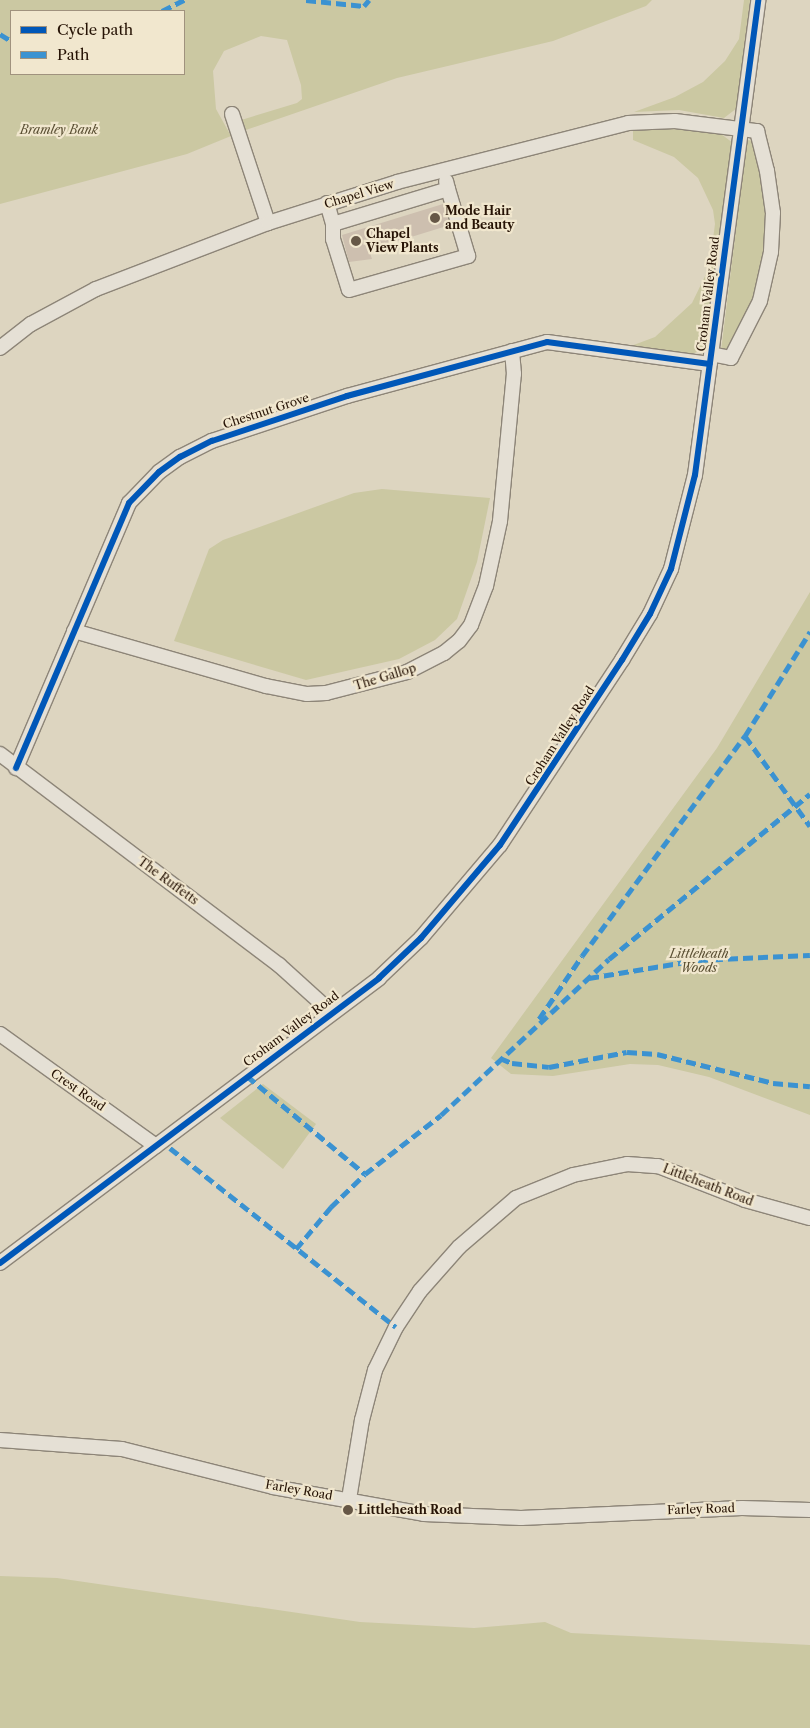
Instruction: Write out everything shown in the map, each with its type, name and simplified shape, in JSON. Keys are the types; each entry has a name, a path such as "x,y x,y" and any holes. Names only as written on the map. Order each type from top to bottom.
{"street":[{"name":"Croham Valley Road","path":"0,1263 331,1012 379,978 460,894 542,786 650,614 671,568 680,540 695,475 743,127 758,0"},
{"path":"232,114 268,223"},
{"name":"Chapel View","path":"0,348 31,324 96,289 268,223 327,203 628,123 675,121 743,127"},
{"name":"Chestnut Grove","path":"16,768 129,503 154,477 180,457 212,441 347,396 547,342 710,359 731,358 760,301 771,252 773,213 767,171 757,131 743,127"},
{"path":"327,203 333,224 333,239 349,290 468,256 444,171"},
{"path":"333,224 448,189"},
{"name":"The Gallop","path":"74,632 266,686 307,694 326,693 407,672 444,653 459,641 471,625 488,577 500,521 514,374 512,351"},
{"name":"The Ruffetts","path":"0,754 16,768 280,965 331,1012"},
{"name":"Crest Road","path":"0,1034 156,1146"},
{"name":"Littleheath Road","path":"349,1499 362,1420 375,1370 396,1327 420,1291 459,1248 516,1198 572,1175 627,1164 658,1166 745,1200 810,1218"},
{"name":"Farley Road","path":"0,1440 122,1449 273,1487 349,1499 424,1514 521,1518 732,1508 810,1510"}],"green space":[{"name":"Bramley Bank","path":"0,0 652,0 646,6 553,41 397,78 243,131 238,121 297,103 302,99 301,85 287,40 261,36 224,51 213,71 216,109 231,136 187,154 0,204"},
{"path":"744,0 750,0 737,108 724,118 679,110 634,112 675,97 703,82 725,61 739,39"},
{"path":"633,128 697,130 721,134 733,143 704,349 692,354 631,346 655,337 692,303 709,268 715,224 713,210 698,178 674,157 633,140"},
{"path":"747,140 755,141 762,170 767,213 766,251 754,298 729,352 721,351"},
{"path":"382,489 490,498 477,562 457,619 435,640 399,659 306,680 174,641 209,549 223,540 354,493"},
{"name":"Littleheath Woods","path":"810,592 810,1115 709,1077 658,1065 630,1064 553,1076 511,1074 491,1058 717,748"},
{"path":"263,1084 316,1124 283,1169 220,1118"},
{"path":"0,1576 57,1578 360,1622 474,1628 545,1622 571,1633 810,1645 810,1728 0,1728"}],"building":[{"path":"443,204 450,225 369,250 372,259 349,262 342,235"}],"marked path":[{"path":"164,10 184,0"},
{"path":"306,0 364,6 369,0"},
{"path":"0,34 10,40"},
{"path":"539,1019 582,956 745,736 810,632"},
{"path":"745,736 810,826"},
{"path":"296,1249 331,1207 365,1174 441,1115 609,959 810,794"},
{"path":"589,978 698,960 810,955"},
{"path":"500,1058 512,1063 549,1067 627,1052 657,1054 773,1083 810,1086"},
{"path":"247,1076 365,1174"},
{"path":"170,1148 396,1327"}],"cycle path":[{"path":"0,1263 379,978 421,938 500,845 622,660 650,614 671,569 695,475 758,0"},
{"path":"16,768 129,503 159,472 180,457 212,441 347,396 547,342 710,364"}],"place":[{"name":"Mode Hair and Beauty","path":"435,218"},
{"name":"Chapel View Plants","path":"356,241"},
{"name":"Littleheath Road","path":"348,1510"}]}
